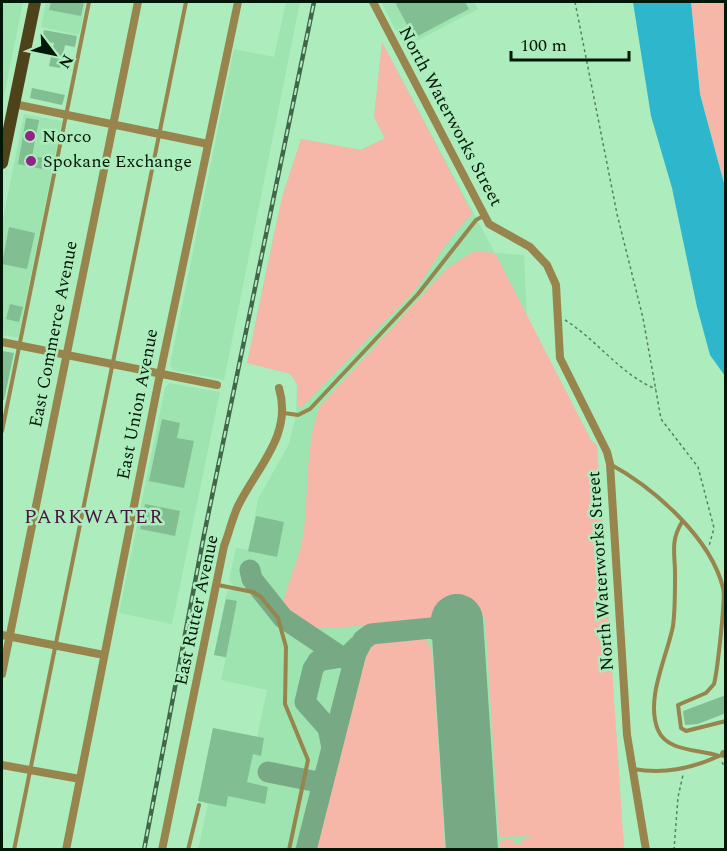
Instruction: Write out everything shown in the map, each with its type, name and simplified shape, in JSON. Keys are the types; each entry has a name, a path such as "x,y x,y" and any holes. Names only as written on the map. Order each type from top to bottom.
{"main road":[{"path":"2,163 35,2"}],"street":[{"name":"East Commerce Avenue","path":"2,674 5,636 138,2"},
{"name":"East Union Avenue","path":"66,849 160,374 238,2"},
{"name":"North Waterworks Street","path":"373,2 489,224 530,247 547,266 556,285 560,316 560,358 607,452 610,464 627,735 646,849"},
{"path":"14,104 208,144"},
{"path":"2,342 218,385"},
{"name":"East Rutter Avenue","path":"162,849 224,546 237,507 273,446 284,413 279,388"},
{"path":"5,636 104,655"},
{"path":"2,765 80,779"}],"lane":[{"path":"2,431 89,2"},
{"path":"14,849 186,2"},
{"path":"284,413 298,415 310,409 418,294 476,220 485,215"},
{"path":"610,464 656,494 714,560 724,590 714,684 706,693 676,708 681,728 686,731 726,721"},
{"path":"682,522 674,536 673,625 656,692 654,717 658,731 666,742 675,746 723,754"},
{"path":"217,585 253,592 261,597 278,618 286,647 285,704 308,760 289,849"},
{"path":"632,768 654,772 684,768 723,754"},
{"path":"188,849 199,805"}],"path":[{"path":"574,2 662,419 698,467 714,528 707,551"},
{"path":"560,316 584,332 638,381 656,389"},
{"path":"674,849 678,797 684,768"}],"shaded area":[{"path":"2,2 23,2 2,106"},
{"path":"46,2 86,2 79,35 41,27"},
{"path":"286,2 300,2 224,380 173,370 170,365 234,49 274,57"},
{"path":"381,2 474,2 478,9 405,47"},
{"path":"691,2 725,2 725,187 700,94"},
{"path":"382,42 495,253 524,255 527,317 591,440 597,445 624,849 198,850 208,804 198,801 213,728 257,737 267,690 221,680 226,658 214,655 227,591 233,590 234,586 229,580 236,548 249,550 258,499 289,444 296,415 297,385 291,374 247,363 275,228 301,139 361,150 385,138 374,117"},
{"path":"382,42 472,213 446,244 416,289 301,408 298,406 297,385 291,374 247,363 282,197 301,139 361,150 385,138 374,117"},
{"path":"24,114 62,121 18,338 2,335 2,224"},
{"path":"474,251 495,253 591,440 597,445 624,849 499,849 499,841 513,839 514,843 522,843 522,839 529,838 529,836 499,837 485,618 310,629 282,608 302,539 312,436 320,406 448,267"},
{"path":"169,383 220,392 172,624 119,613 165,388"},
{"path":"419,635 427,641 432,651 445,849 312,849 363,649 374,638"}],"water":[{"path":"633,2 691,2 700,94 725,187 725,376 710,355 697,307 672,188 651,116"}],"building":[{"path":"51,2 84,2 81,16 49,10"},
{"path":"395,2 465,2 469,9 414,38"},
{"path":"44,30 77,36 75,47 65,45 60,68 49,66 54,43 42,41"},
{"path":"32,88 65,95 62,105 30,98"},
{"name":"Norco","path":"26,118 39,120 32,156 44,158 42,169 18,164"},
{"path":"9,227 35,233 27,269 2,264"},
{"path":"10,304 23,307 19,322 6,319"},
{"path":"2,351 14,353 4,400 2,400"},
{"path":"162,419 180,423 177,438 194,441 184,488 149,481"},
{"path":"145,504 180,511 175,536 140,529"},
{"path":"256,516 284,522 277,557 248,551"},
{"path":"226,599 237,601 226,657 214,655"},
{"path":"726,695 726,713 698,724 685,725 683,711"},
{"path":"213,728 264,738 261,756 253,754 247,782 268,787 265,804 228,796 226,807 198,801"}],"taxiway":[{"path":"250,570 252,579 283,618 343,658"},
{"path":"306,850 356,653 363,640 371,634 431,628 445,633 459,649"},
{"path":"332,748 328,728 305,702 313,669 318,661 348,656 358,646"},
{"path":"268,772 323,783"}],"runway":[{"path":"457,620 472,850"}],"railway":[{"path":"144,850 204,535 314,2"}],"place":[{"name":"Norco","path":"30,136"},
{"name":"Spokane Exchange","path":"31,161"}],"district":[{"name":"PARKWATER","path":"94,516"}]}
